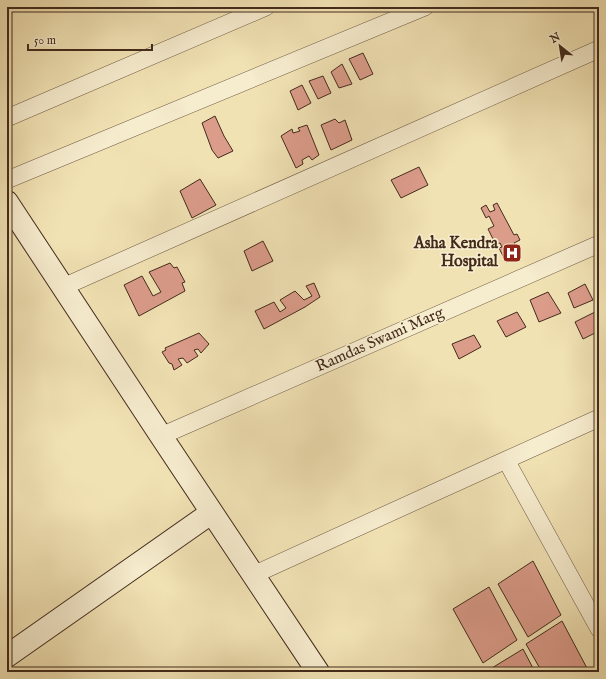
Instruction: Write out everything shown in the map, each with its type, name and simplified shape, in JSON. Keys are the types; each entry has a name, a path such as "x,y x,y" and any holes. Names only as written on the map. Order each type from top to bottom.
{"main road":[{"path":"7,202 160,436 318,672"},
{"path":"7,656 211,512"}],"street":[{"path":"7,118 266,7"},
{"path":"7,180 424,7"},
{"path":"63,287 599,49"},
{"name":"Ramdas Swami Marg","path":"160,436 599,244"},
{"path":"253,575 599,418"},
{"path":"506,460 599,629"}],"building":[{"path":"363,53 373,74 360,80 349,59"},
{"path":"342,64 352,84 339,88 331,72"},
{"path":"323,76 331,93 318,99 309,81"},
{"path":"302,85 311,103 298,110 290,91"},
{"path":"215,116 233,151 218,158 212,150 202,123"},
{"path":"335,119 339,123 345,120 352,140 331,150 321,125"},
{"path":"307,125 319,155 312,160 309,156 302,160 303,164 296,168 281,136 292,129 293,133 300,131 298,128"},
{"path":"419,167 428,185 401,198 391,180"},
{"path":"200,179 216,205 192,218 180,191"},
{"path":"497,203 514,235 517,234 520,240 514,243 520,254 506,262 499,248 502,247 500,243 496,245 488,229 494,226 489,216 486,218 481,208 486,205 490,212 495,210 493,205"},
{"path":"263,241 273,261 252,271 244,251"},
{"path":"170,263 174,268 177,267 185,282 182,283 185,291 139,316 124,285 142,276 153,296 161,292 149,272"},
{"path":"314,283 320,297 305,307 264,329 255,311 274,302 280,312 286,308 280,300 295,291 304,300 312,296 306,286"},
{"path":"585,284 593,300 574,308 568,293"},
{"path":"548,292 561,313 539,322 530,300"},
{"path":"599,310 599,331 583,339 575,322"},
{"path":"517,312 526,327 506,337 497,321"},
{"path":"199,333 209,344 201,353 198,349 194,350 198,356 187,363 183,358 178,359 182,365 174,370 172,364 169,363 162,352 166,350 165,348"},
{"path":"474,335 481,347 459,359 452,344"},
{"path":"533,561 561,615 528,637 498,584"},
{"path":"489,587 517,640 483,663 453,609"},
{"path":"562,621 589,672 542,672 526,644"},
{"path":"523,649 535,672 487,672 487,671"}],"place":[{"name":"Asha Kendra Hospital","path":"512,253"}]}
